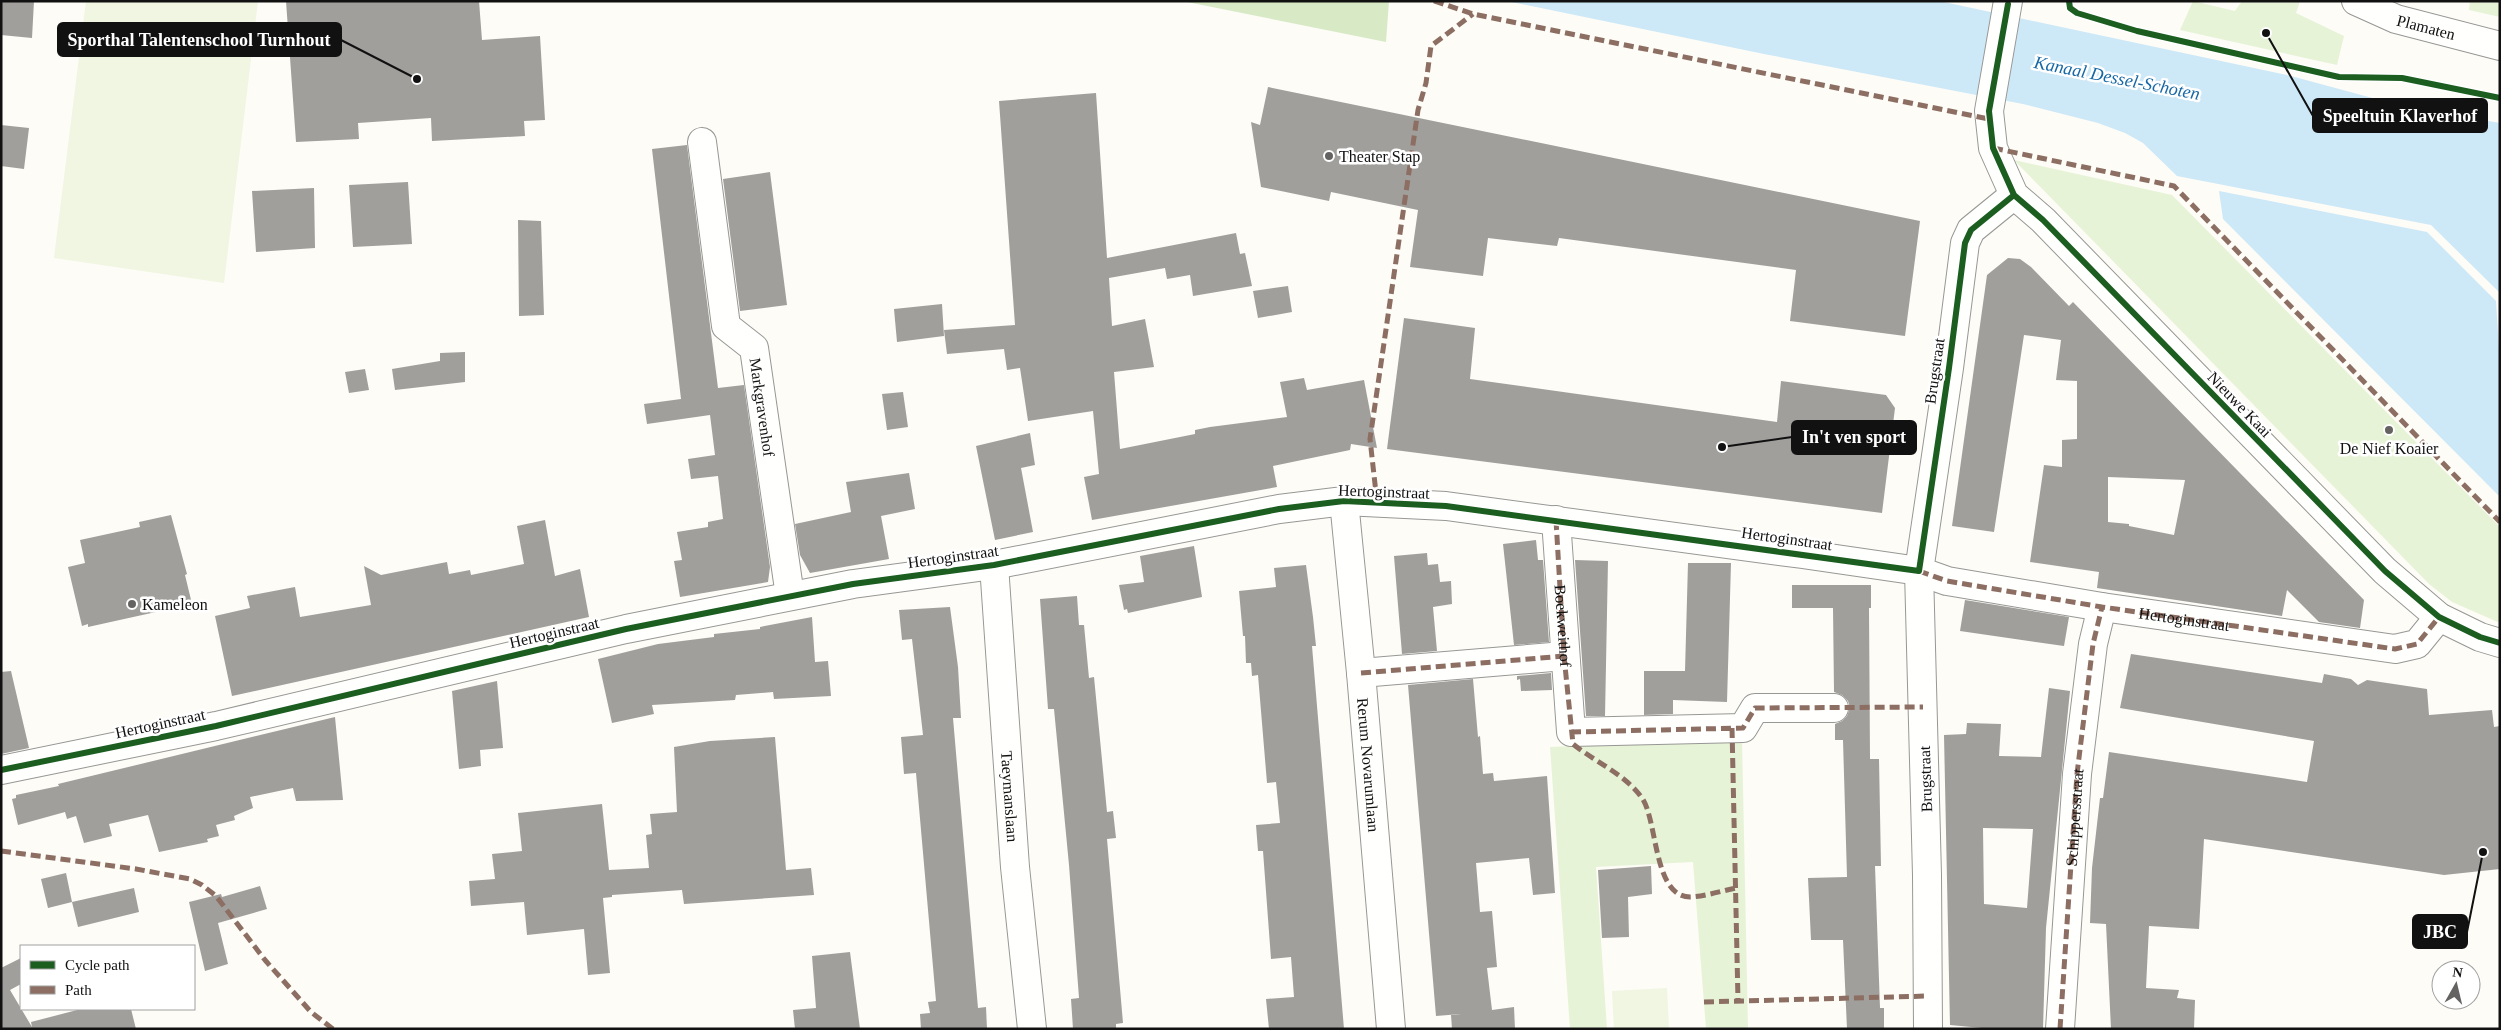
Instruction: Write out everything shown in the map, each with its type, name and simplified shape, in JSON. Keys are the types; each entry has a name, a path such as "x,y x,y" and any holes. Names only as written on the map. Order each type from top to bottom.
{"street":[{"name":"Plamaten","path":"2356,1 2396,19 2500,46"},
{"name":"Nieuwe Kaai","path":"2008,5 1990,101 1989,119 1993,148 2014,195 2043,220 2372,558 2440,617 2480,637 2500,643"},
{"name":"Markgravenhof","path":"702,142 726,326 754,348 790,596"},
{"name":"Brugstraat","path":"1928,1029 1928,876 1919,571 1949,368 1965,242 1971,230 2014,195"},
{"name":"Hertoginstraat","path":"1,770 216,726 626,629 790,596 853,584 994,565 1279,509 1344,501 1446,506 1919,571 1947,581 2395,649 2417,644 2440,617"},
{"name":"Rerum Novarumlaan","path":"1344,501 1361,674 1390,1029"},
{"name":"Boekweithof","path":"1556,520 1571,732 1743,728 1755,708 1834,708"},
{"name":"Taeymanslaan","path":"994,565 1015,867 1032,1029"},
{"name":"Schippersstraat","path":"2060,1029 2078,774 2093,644 2102,606"},
{"path":"1361,674 1564,653"}],"green space":[{"path":"86,1 258,1 224,283 54,258"},
{"path":"1182,1 1389,1 1386,42"},
{"path":"2193,1 2235,11 2242,1 2300,1 2296,13 2344,36 2337,65 2180,30"},
{"path":"2470,1 2500,1 2500,17 2469,10"},
{"path":"2014,160 2172,195 2500,527 2500,623 2452,602 2429,584"},
{"path":"1742,738 1748,1029 1706,1029 1693,862 1596,867 1607,1029 1570,1029 1550,747"},
{"path":"1667,988 1669,1029 1614,1029 1612,991"}],"water":[{"name":"Kanaal Dessel-Schoten","path":"1507,1 1939,1 2291,76 2402,106 2500,123 2500,293 2431,225 2177,176 2143,143 2125,133 2098,123 2023,104 1764,54"},
{"path":"2219,191 2427,232 2496,301 2500,366 2500,497 2223,219"}],"building":[{"path":"1,1 34,1 32,38 1,35"},
{"path":"286,1 479,1 482,40 540,36 545,120 524,121 525,136 432,141 431,118 358,123 359,139 296,142"},
{"path":"1268,87 1920,221 1905,336 1790,321 1796,270 1559,238 1557,246 1488,238 1483,276 1410,267 1418,210 1331,192 1329,201 1261,187 1251,122 1260,125"},
{"path":"1096,93 1107,258 1236,233 1240,254 1245,253 1252,286 1193,296 1190,275 1167,279 1165,268 1109,278 1112,326 1145,319 1154,367 1114,372 1120,449 1195,434 1195,430 1210,427 1287,417 1280,382 1304,378 1307,390 1364,380 1377,448 1351,444 1350,450 1273,466 1277,487 1092,520 1084,477 1099,474 1093,411 1028,421 1020,368 1007,370 1004,349 947,354 944,330 1015,325 999,101"},
{"path":"1,125 29,128 24,169 1,166"},
{"path":"687,145 718,388 744,385 770,567 768,582 680,597 674,561 682,560 677,532 708,527 708,522 723,519 718,476 691,479 688,459 715,455 710,415 647,424 644,404 681,399 652,149"},
{"path":"770,172 787,305 740,311 723,179"},
{"path":"408,182 412,244 353,247 349,185"},
{"path":"314,188 315,248 256,252 252,191"},
{"path":"518,220 541,221 544,315 519,316"},
{"path":"2008,258 2020,259 2031,267 2069,306 2073,302 2364,600 2360,628 2319,622 2287,590 2282,616 2097,588 2099,572 2030,562 2044,465 2062,467 2062,440 2077,439 2077,381 2056,380 2061,340 2024,335 1994,532 1952,526 1987,275","holes":["2108,477 2185,480 2174,535 2129,526 2129,524 2108,522"]},
{"path":"1288,286 1292,312 1258,318 1253,291"},
{"path":"942,304 944,336 897,342 894,309"},
{"path":"1404,318 1475,328 1470,379 1777,422 1781,381 1886,395 1895,408 1882,513 1387,449"},
{"path":"465,352 465,382 395,390 392,369 440,361 440,353"},
{"path":"365,369 369,390 349,393 345,372"},
{"path":"903,392 908,427 887,430 882,394"},
{"path":"1030,433 1035,465 1021,468 1033,532 995,540 976,446"},
{"path":"909,473 915,509 881,516 889,559 810,573 800,555 795,524 851,512 846,482"},
{"path":"171,515 187,574 185,575 192,604 88,627 88,624 82,626 68,567 85,563 80,540 140,527 139,522"},
{"path":"545,520 555,576 580,569 589,617 232,696 215,616 250,608 247,596 295,587 300,617 371,605 364,566 381,575 447,562 449,574 470,570 471,575 524,564 517,526"},
{"path":"1536,540 1538,560 1543,560 1549,642 1514,645 1503,544"},
{"path":"1194,546 1202,597 1128,613 1127,609 1124,610 1119,585 1144,582 1140,556"},
{"path":"1427,553 1428,565 1438,564 1440,582 1451,581 1452,604 1433,607 1437,651 1402,654 1394,556"},
{"path":"1575,560 1608,561 1605,716 1586,716"},
{"path":"1688,563 1731,563 1727,702 1673,700 1673,714 1644,715 1644,671 1685,671"},
{"path":"1306,565 1316,646 1312,646 1344,1029 1269,1029 1266,999 1294,997 1291,957 1271,959 1263,851 1258,851 1256,825 1280,823 1276,782 1267,783 1258,675 1252,676 1251,663 1246,663 1245,636 1243,636 1239,591 1276,587 1274,568"},
{"path":"1792,585 1871,585 1871,608 1869,608 1870,759 1879,759 1881,866 1875,866 1880,1008 1884,1008 1884,1029 1847,1029 1843,940 1811,940 1808,878 1847,877 1843,740 1835,740 1835,724 1847,716 1850,708 1848,701 1842,695 1834,692 1833,608 1792,608"},
{"path":"1077,596 1079,625 1084,625 1089,678 1094,677 1107,812 1113,811 1116,838 1107,839 1123,1023 1116,1024 1116,1029 1073,1029 1071,999 1079,998 1069,865 1054,709 1048,709 1040,599"},
{"path":"1965,600 2069,617 2064,646 1960,631"},
{"path":"950,607 958,667 961,718 953,718 978,1008 986,1007 987,1029 921,1029 920,1014 930,1013 928,1002 936,1001 916,773 904,774 901,737 923,735 912,639 902,640 899,610"},
{"path":"812,617 815,662 828,661 831,696 774,699 773,692 736,695 735,700 652,705 654,714 612,723 598,659 658,644 714,637 714,634 760,629 760,627"},
{"path":"2131,654 2322,683 2324,674 2351,679 2358,685 2367,680 2427,689 2429,715 2492,710 2494,727 2500,726 2500,869 2444,875 2204,839 2199,929 2149,926 2146,988 2179,990 2177,998 2195,1000 2194,1029 2111,1029 2106,924 2090,923 2092,868 2100,798 2103,798 2109,752 2307,782 2314,741 2120,708"},
{"path":"11,671 29,748 1,754 1,672"},
{"path":"1551,673 1552,690 1521,691 1520,679 1517,680 1517,676"},
{"path":"1473,679 1483,774 1493,773 1494,781 1547,776 1555,893 1533,895 1529,858 1476,863 1480,912 1492,911 1497,967 1487,968 1492,1010 1514,1007 1515,1029 1452,1029 1451,1015 1461,1014 1436,1016 1408,685"},
{"path":"497,681 503,748 480,750 481,766 459,769 452,691"},
{"path":"2049,688 2070,691 2046,928 2043,1029 1992,1029 1950,1025 1944,735 1966,734 1967,723 2001,724 1999,756 2041,757","holes":["1983,828 2033,829 2027,908 1984,904"]},
{"path":"335,717 343,800 296,801 293,788 250,797 253,808 234,816 235,820 216,825 219,836 207,839 208,842 159,852 148,815 109,824 112,836 84,843 76,816 67,819 65,812 18,825 12,799 16,798 16,795"},
{"path":"775,737 786,870 811,868 814,895 684,904 682,890 612,895 612,897 603,898 610,973 588,975 584,929 527,935 524,902 471,906 469,881 495,879 492,854 522,851 518,813 602,804 609,870 649,868 646,835 652,834 650,814 677,812 674,747 710,741"},
{"path":"1651,866 1652,894 1628,897 1629,937 1602,938 1598,870"},
{"path":"66,873 72,902 48,908 41,879"},
{"path":"260,886 267,909 218,923 228,964 205,971 189,902 221,894 222,897"},
{"path":"134,888 139,912 78,927 72,902"},
{"path":"850,952 860,1029 795,1029 793,1010 816,1008 812,956"},
{"path":"20,958 20,985 10,990 20,1010 22,1010 32,1027 31,1022 77,1010 131,1010 136,1029 1,1029 1,968"}],"marked path":[{"path":"1434,1 1473,14 1989,119"},
{"path":"1377,502 1370,439 1418,110 1426,83 1431,46 1473,14"},
{"path":"1993,148 2174,186 2500,522"},
{"path":"1556,520 1564,656 1573,744 1627,782 1642,798 1651,823 1663,872 1670,885 1679,894 1691,897 1736,888"},
{"path":"1919,571 1947,581 2102,607 2395,649 2417,644 2439,617"},
{"path":"2060,1029 2077,774 2093,644 2102,607"},
{"path":"1361,673 1564,656"},
{"path":"1571,732 1743,728 1755,708 1923,707"},
{"path":"1732,728 1738,1001"},
{"path":"1,851 136,869 190,879 202,885 216,896 265,960 311,1012 333,1029"},
{"path":"1704,1002 1928,996"}],"cycle path":[{"path":"2069,1 2070,8 2077,13 2137,31 2339,77 2402,78 2500,98"},
{"path":"2008,4 1989,111 1993,148 2014,195 2043,220 2385,571 2439,617 2480,637 2500,643"},
{"path":"1,770 216,726 626,629 853,584 994,565 1279,509 1344,501 1446,506 1919,571 1949,368 1965,243 1971,230 2014,195"}],"place":[{"name":"Speeltuin Klaverhof","path":"2266,33"},
{"name":"Sporthal Talentenschool Turnhout","path":"417,79"},
{"name":"Theater Stap","path":"1329,156"},
{"name":"De Nief Koaier","path":"2389,430"},
{"name":"In't ven sport","path":"1722,447"},
{"name":"Kameleon","path":"132,604"},
{"name":"JBC","path":"2483,852"}]}
